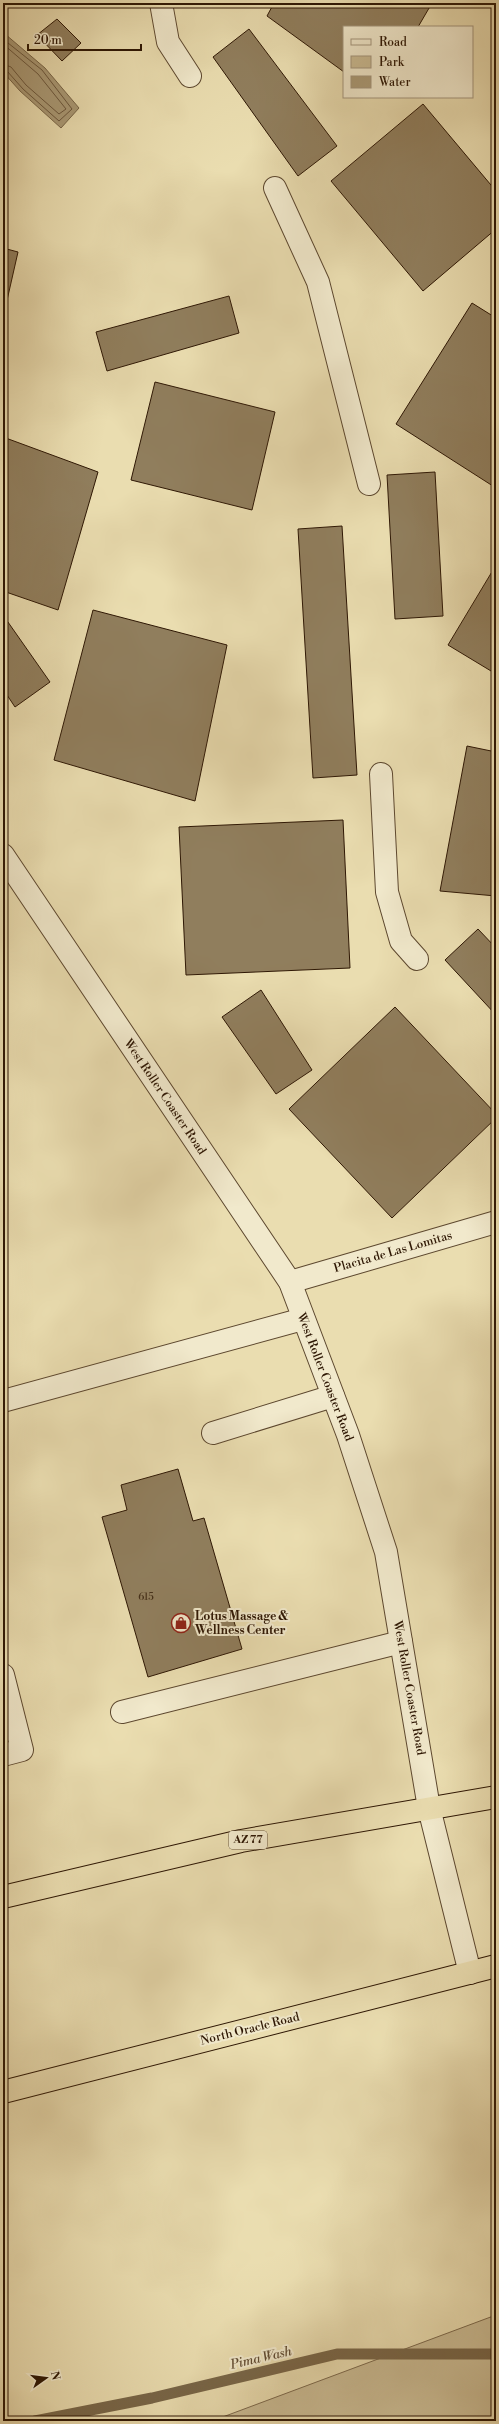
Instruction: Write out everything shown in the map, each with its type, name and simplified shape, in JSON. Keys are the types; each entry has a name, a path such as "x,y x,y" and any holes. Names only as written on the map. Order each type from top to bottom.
{"highway":[{"name":"AZ 77","path":"3,1896 241,1841 496,1797"},
{"name":"North Oracle Road","path":"3,2092 496,1966"}],"street":[{"path":"161,3 168,42 190,76"},
{"path":"275,188 318,282 369,484"},
{"path":"381,774 387,892 401,941 417,959"},
{"name":"West Roller Coaster Road","path":"3,855 290,1282 334,1396 386,1552 429,1808 470,1973"},
{"name":"Placita de Las Lomitas","path":"290,1282 496,1222"},
{"path":"3,1401 303,1319"},
{"path":"213,1433 334,1396"},
{"path":"122,1712 401,1642"},
{"path":"3,1675 22,1750 3,1755"}],"green space":[{"path":"496,2315 496,2421 212,2421"}],"water":[{"path":"5,34 45,68 79,108 61,128 20,91 3,72 3,37"}],"building":[{"path":"274,3 432,3 419,26 343,26 343,71 267,16"},
{"path":"57,19 81,43 62,61 37,35"},
{"path":"249,29 337,146 298,176 213,57"},
{"path":"423,104 496,191 496,229 423,291 331,181"},
{"path":"3,248 18,252 3,318"},
{"path":"229,296 239,333 107,371 96,332"},
{"path":"472,303 496,318 496,488 396,424"},
{"path":"155,382 275,412 252,510 131,480"},
{"path":"3,437 98,472 58,610 3,591"},
{"path":"435,472 443,616 395,619 387,475"},
{"path":"342,526 357,775 313,778 298,529"},
{"path":"496,565 496,674 448,645"},
{"path":"93,610 227,645 195,801 54,760"},
{"path":"3,615 50,682 15,707 3,689"},
{"path":"467,746 496,752 496,896 440,891"},
{"path":"343,820 350,968 186,975 179,827"},
{"path":"478,929 496,948 496,1015 445,960"},
{"path":"261,990 312,1070 276,1094 222,1017"},
{"path":"395,1007 496,1114 496,1118 392,1218 289,1109"},
{"path":"178,1469 193,1521 204,1518 242,1649 148,1677 102,1517 127,1510 121,1485"}],"waterway":[{"name":"Pima Wash","path":"35,2421 152,2398 337,2354 496,2354"}],"place":[{"name":"Lotus Massage & Wellness Center","path":"181,1623"}]}
